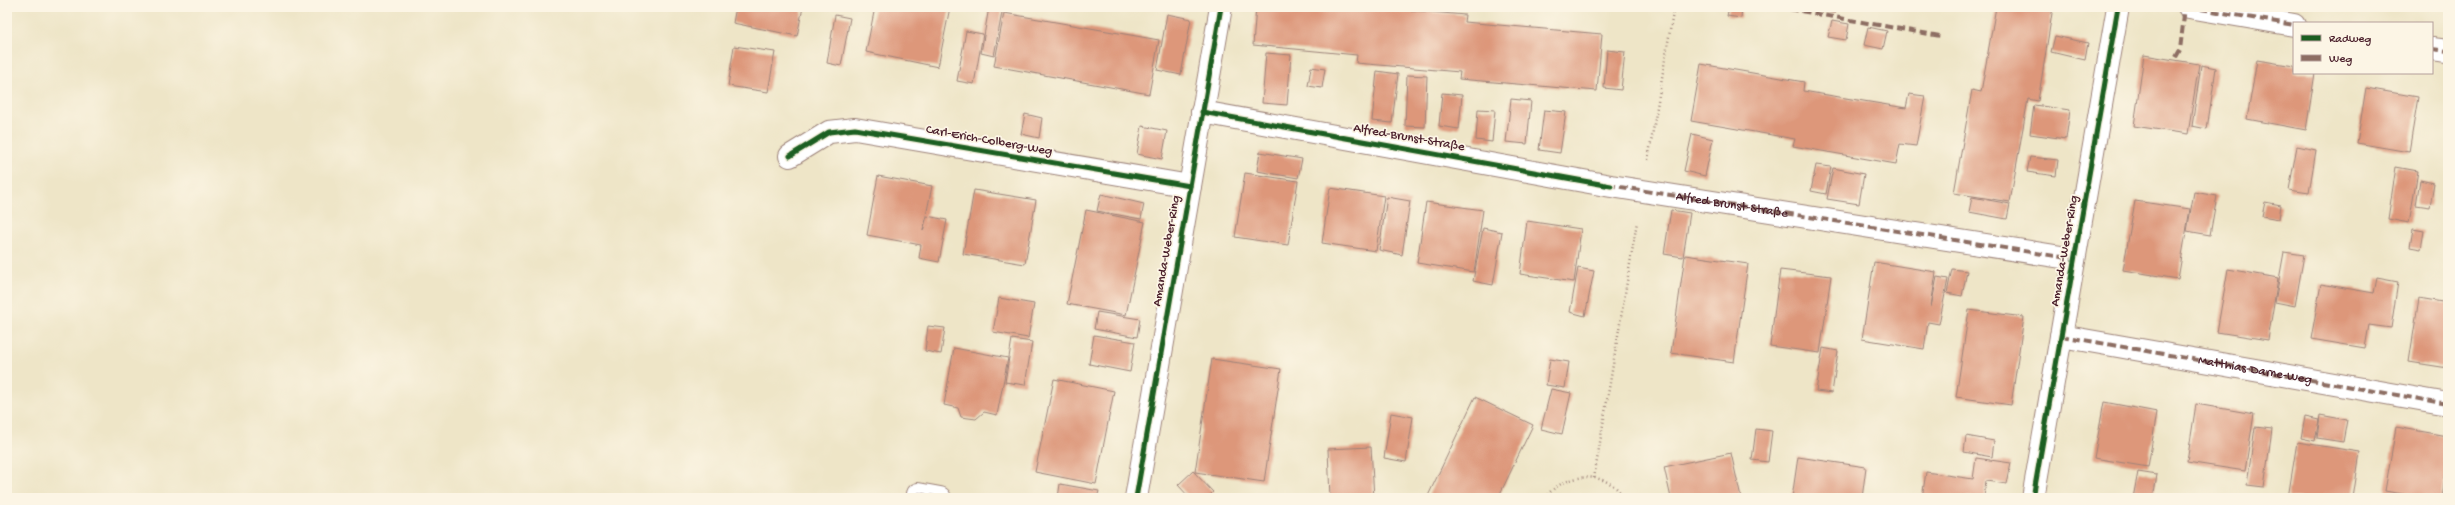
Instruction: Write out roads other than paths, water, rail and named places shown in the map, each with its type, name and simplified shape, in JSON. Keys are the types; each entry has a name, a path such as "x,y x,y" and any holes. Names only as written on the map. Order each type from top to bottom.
{"street":[{"name":"Amanda-Weber-Ring","path":"1136,498 1221,7"},
{"name":"Amanda-Weber-Ring","path":"2033,498 2118,7"},
{"path":"2189,7 2293,25"},
{"path":"2433,49 2448,51"},
{"name":"Alfred-Brunst-Straße","path":"1202,112 1611,186 1668,194 1849,225 2074,259"},
{"name":"Carl-Erich-Colberg-Weg","path":"790,156 829,132 854,129 1190,186"},
{"name":"Matthias-Darne-Weg","path":"2061,336 2448,404"},
{"path":"918,494 940,498"}]}
